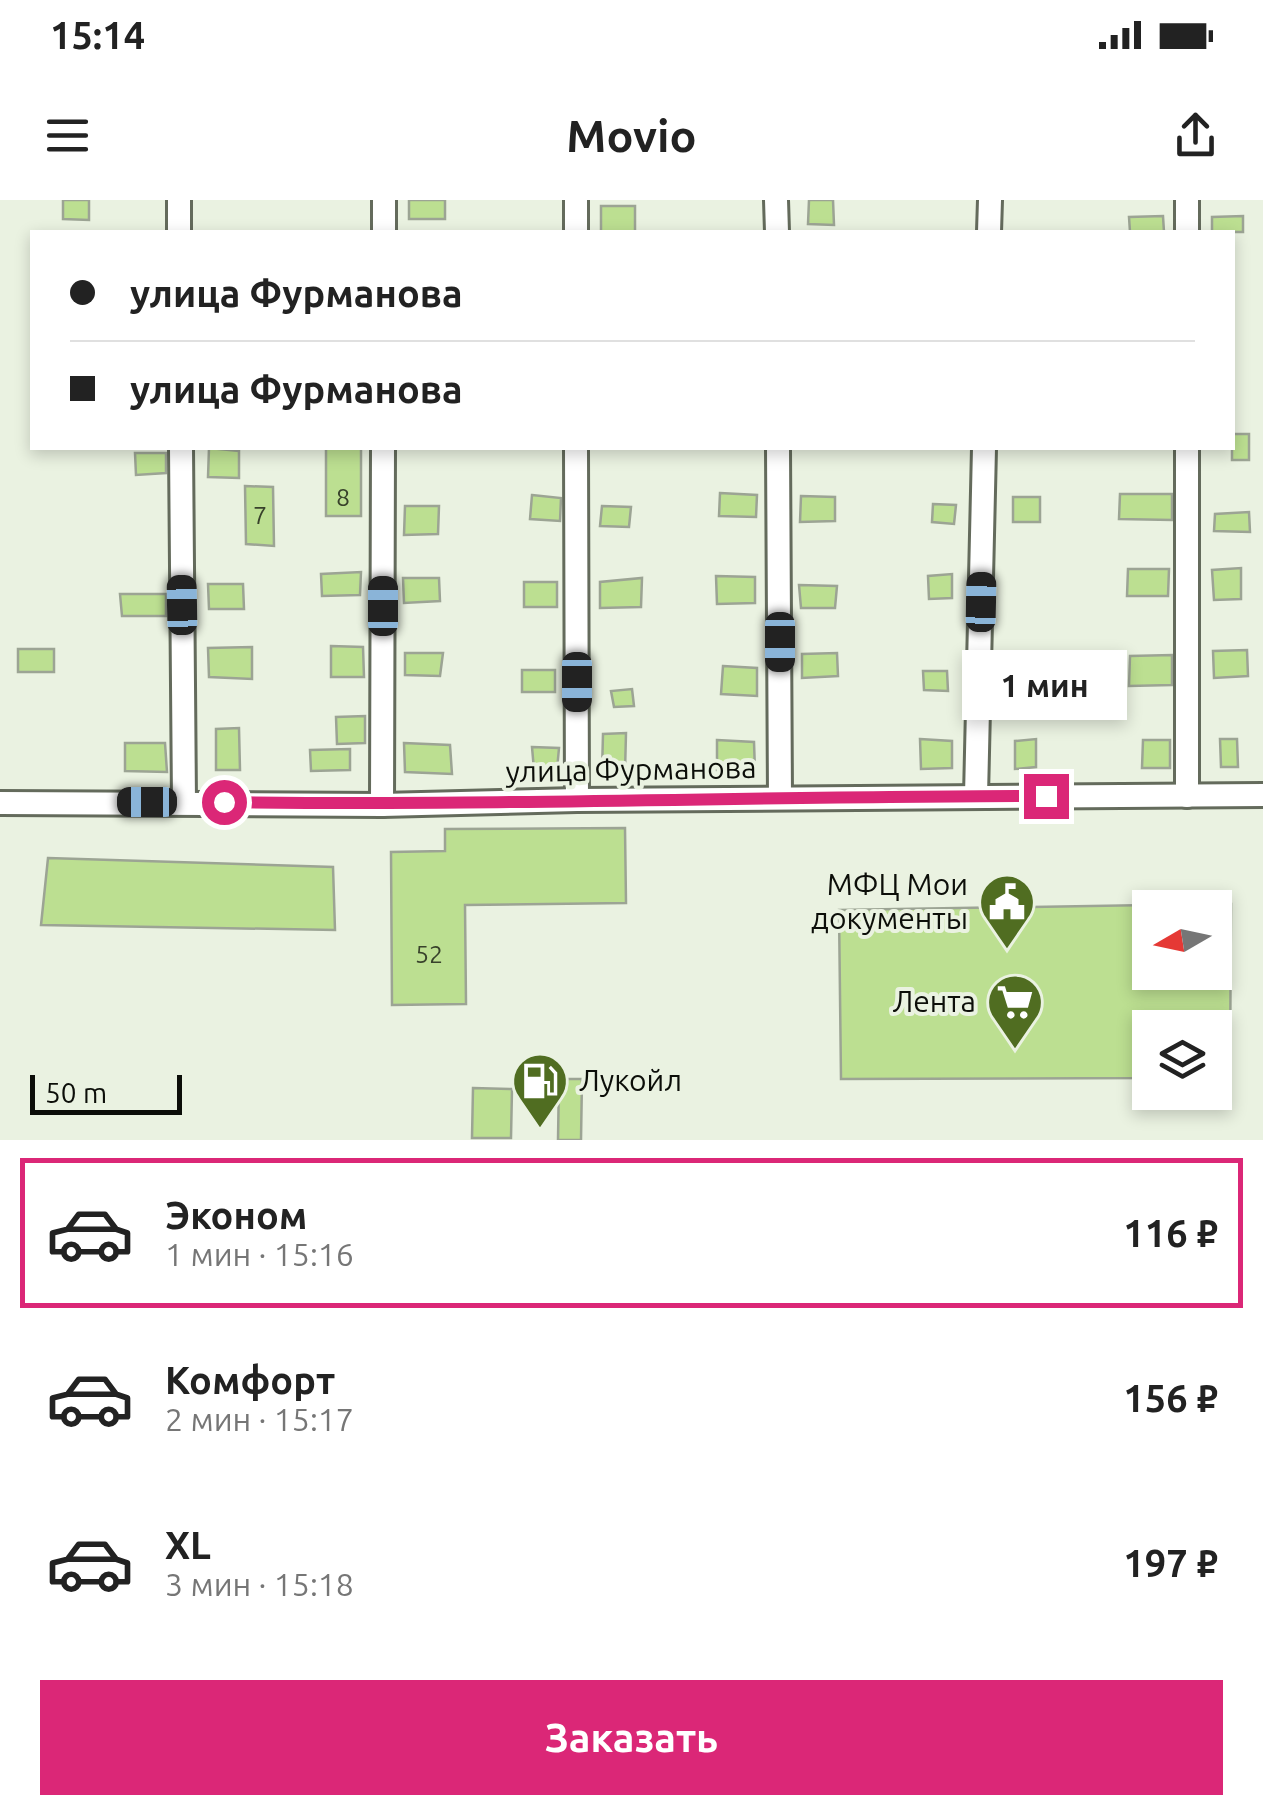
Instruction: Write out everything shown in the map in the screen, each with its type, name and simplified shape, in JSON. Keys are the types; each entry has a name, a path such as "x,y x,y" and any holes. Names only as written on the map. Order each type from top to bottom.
{"street":[{"path":"179,200 179,230"},
{"path":"384,200 384,230"},
{"path":"576,200 576,230"},
{"path":"776,200 777,230"},
{"path":"989,230 990,200"},
{"path":"1188,200 1188,230"},
{"path":"181,450 184,802"},
{"path":"382,805 383,450"},
{"path":"576,450 577,800"},
{"path":"778,450 780,798"},
{"path":"976,796 984,450"},
{"path":"1187,450 1187,796"},
{"name":"улица Фурманова","path":"0,803 382,805 577,800 1263,796"}],"building":[{"path":"63,200 89,200 89,220 63,219"},
{"path":"409,200 445,200 445,219 409,219"},
{"path":"809,200 833,200 834,225 808,224"},
{"path":"601,206 635,206 635,230 601,230"},
{"path":"1163,216 1164,230 1130,230 1129,217"},
{"path":"1243,216 1243,232 1212,230 1212,217"},
{"path":"1235,434 1249,434 1249,460 1232,460"},
{"path":"209,450 239,451 239,478 208,477"},
{"path":"326,450 361,450 361,516 326,516"},
{"path":"135,453 166,453 166,473 136,475"},
{"path":"245,486 273,487 274,546 246,544"},
{"path":"720,493 757,495 756,517 719,516"},
{"path":"1120,494 1172,494 1172,520 1119,519"},
{"path":"532,495 561,498 560,521 530,519"},
{"path":"801,496 835,497 835,521 800,522"},
{"path":"1013,497 1040,497 1040,522 1013,522"},
{"path":"933,504 956,505 954,524 932,522"},
{"path":"405,506 439,506 438,534 404,535"},
{"path":"602,506 631,507 629,527 600,526"},
{"path":"1249,512 1250,532 1214,531 1215,514"},
{"path":"1241,568 1241,599 1214,600 1212,570"},
{"path":"1128,569 1169,569 1168,596 1127,596"},
{"path":"361,572 360,595 322,596 321,574"},
{"path":"952,574 952,598 929,599 928,576"},
{"path":"716,576 755,577 755,603 717,604"},
{"path":"403,578 439,578 440,601 404,603"},
{"path":"642,578 641,607 600,608 600,582"},
{"path":"524,582 557,582 557,607 524,607"},
{"path":"208,584 243,584 244,609 209,609"},
{"path":"799,585 837,586 835,608 801,608"},
{"path":"120,594 166,594 166,616 122,616"},
{"path":"331,646 363,647 364,677 331,677"},
{"path":"252,647 252,679 209,677 208,648"},
{"path":"18,649 54,649 54,672 18,672"},
{"path":"1247,650 1248,676 1214,678 1213,651"},
{"path":"405,653 443,653 440,676 405,675"},
{"path":"837,653 838,676 802,678 802,654"},
{"path":"1172,655 1172,685 1129,686 1130,656"},
{"path":"1015,656 1046,656 1047,678 1015,679"},
{"path":"723,666 757,668 757,696 721,694"},
{"path":"522,670 555,670 555,692 522,692"},
{"path":"923,671 947,671 948,691 924,690"},
{"path":"632,689 634,706 614,707 611,691"},
{"path":"365,716 365,743 337,744 336,717"},
{"path":"239,728 240,770 216,770 216,729"},
{"path":"626,733 625,772 602,772 603,734"},
{"path":"920,739 952,741 952,768 921,769"},
{"path":"1036,739 1036,767 1015,769 1015,741"},
{"path":"1220,739 1237,739 1238,767 1221,767"},
{"path":"717,740 754,742 755,771 717,770"},
{"path":"1143,740 1170,740 1170,768 1142,768"},
{"path":"125,743 165,743 167,772 125,771"},
{"path":"404,743 450,745 452,774 405,772"},
{"path":"532,747 559,748 557,770 534,770"},
{"path":"350,749 350,770 311,771 310,750"},
{"path":"625,828 626,903 465,905 466,1004 392,1005 391,852 445,851 445,829"},
{"path":"48,858 333,867 335,930 41,925"},
{"path":"1132,905 1132,990 1230,990 1230,1010 1132,1010 1132,1078 841,1079 839,910"},
{"path":"559,1079 582,1079 581,1140 558,1140"},
{"path":"473,1088 512,1089 511,1138 472,1138"}],"place":[{"name":"МФЦ Мои документы","path":"1007,951"},
{"name":"Лента","path":"1015,1051"},
{"name":"Лукойл","path":"540,1130"}],"route":[{"path":"224,802 382,805 1046,796"}]}
